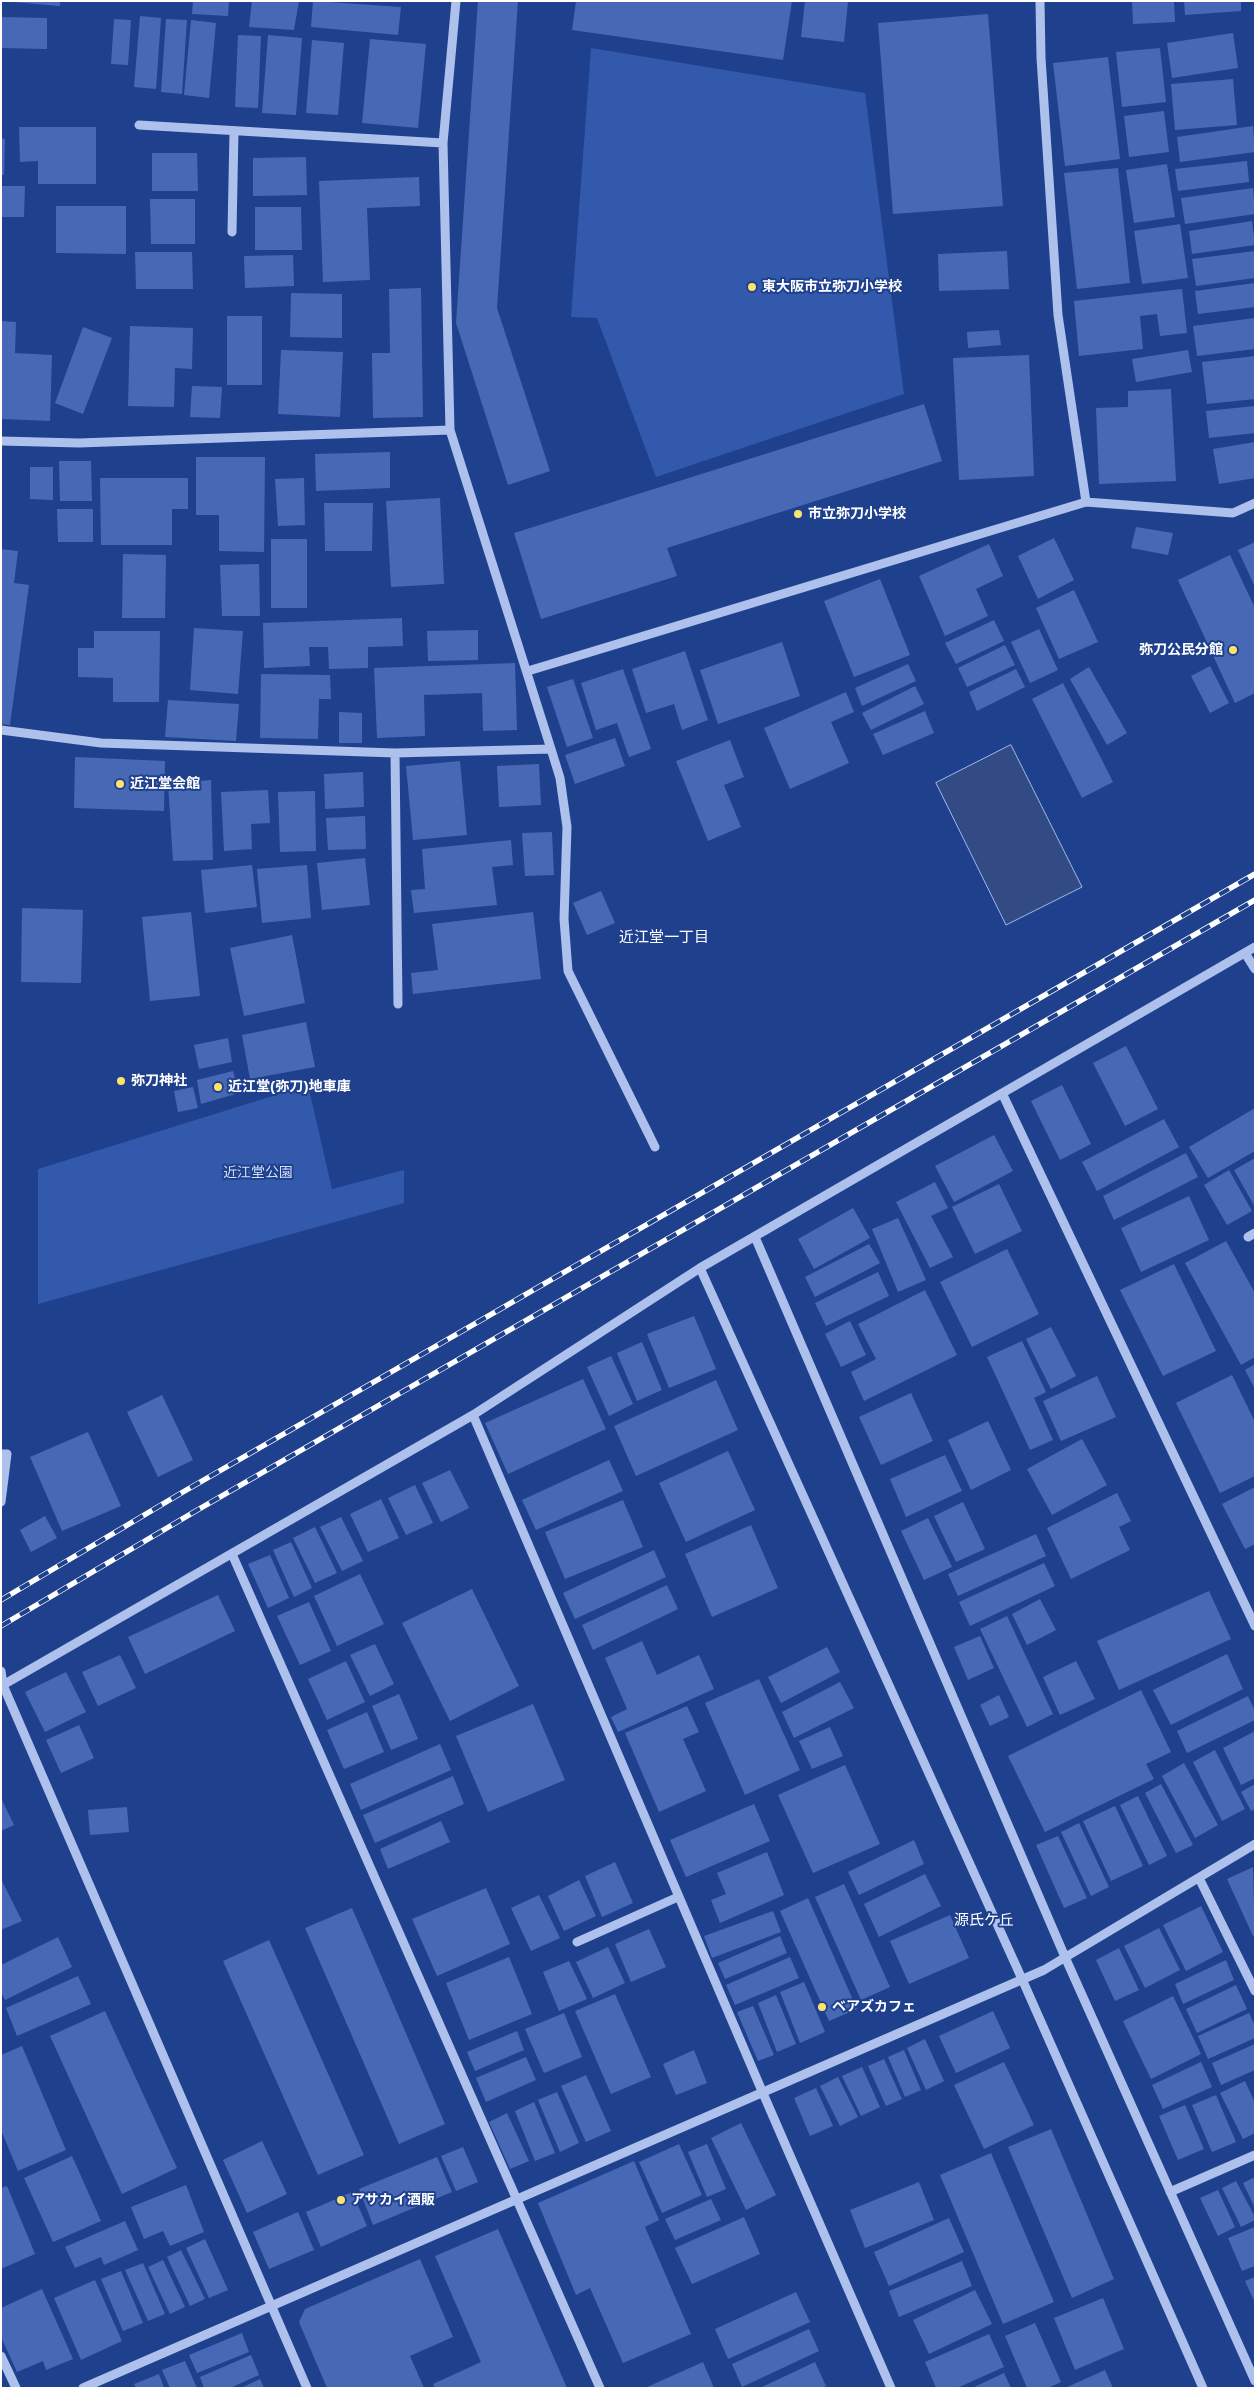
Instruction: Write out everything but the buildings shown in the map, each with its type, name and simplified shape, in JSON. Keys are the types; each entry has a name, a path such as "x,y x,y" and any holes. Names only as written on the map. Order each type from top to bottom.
{"street":[{"path":"456,1 442,143 450,430 528,671 560,778 567,828 564,919 568,971 655,1147"},
{"path":"1040,1 1041,58 1058,315 1086,502"},
{"path":"139,125 442,143"},
{"path":"232,232 234,131"},
{"path":"1,441 79,443 450,430"},
{"path":"528,671 1086,502 1233,513 1255,503"},
{"path":"1,730 101,743 395,753 551,749"},
{"path":"395,753 398,1004"},
{"path":"2,1685 473,1415 700,1268 1255,948"},
{"path":"1245,953 1255,969"},
{"path":"1002,1094 1255,1626"},
{"path":"755,1237 1065,1957 1255,2382"},
{"path":"700,1268 1022,1980 1203,2388"},
{"path":"473,1415 678,1897 891,2388"},
{"path":"1,1454 7,1454 1,1502"},
{"path":"232,1554 600,2388"},
{"path":"1,1671 2,1685 307,2388"},
{"path":"82,2388 1022,1980 1065,1957 1255,1844"},
{"path":"1199,1878 1255,1991"},
{"path":"577,1942 678,1897"},
{"path":"1170,2192 1255,2155"},
{"path":"1,2356 16,2388"}],"green space":[{"path":"591,48 865,93 904,394 656,477 597,318 571,317"},
{"name":"近江堂公園","path":"308,1085 332,1189 404,1170 404,1203 38,1304 38,1169"}],"shaded area":[{"path":"1011,745 1082,887 1006,925 936,783"}],"railway":[{"path":"1,1600 183,1492 1255,874"},
{"path":"1,1626 194,1512 1255,900"}],"place":[{"name":"東大阪市立弥刀小学校","path":"752,287"},
{"name":"市立弥刀小学校","path":"798,514"},
{"name":"弥刀公民分館","path":"1233,650"},
{"name":"近江堂会館","path":"120,784"},
{"name":"弥刀神社","path":"121,1081"},
{"name":"近江堂(弥刀)地車庫","path":"218,1087"},
{"name":"ベアズカフェ","path":"822,2007"},
{"name":"アサカイ酒販","path":"341,2200"}],"district":[{"name":"近江堂一丁目","path":"664,937"},
{"name":"源氏ケ丘","path":"984,1920"}]}
